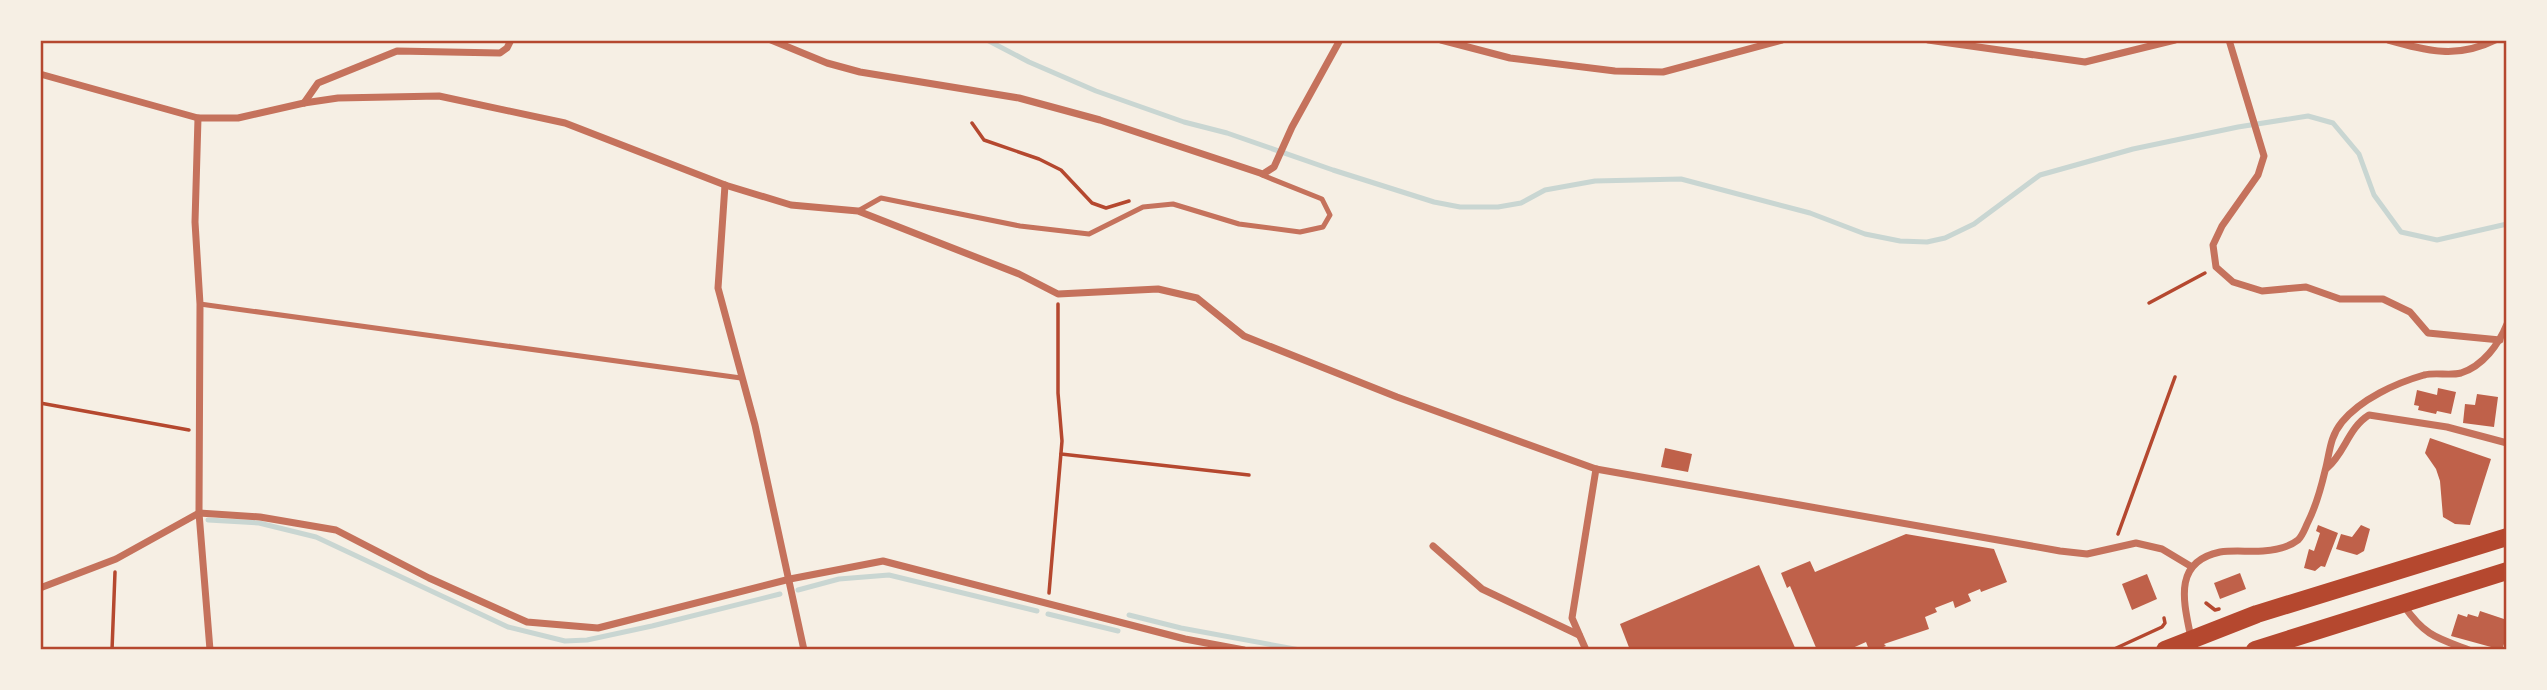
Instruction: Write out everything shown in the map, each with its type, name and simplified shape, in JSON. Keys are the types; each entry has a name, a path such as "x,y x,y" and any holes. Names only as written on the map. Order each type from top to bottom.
{"highway":[{"path":"2165,650 2258,614 2507,537"},
{"path":"2255,650 2507,571"}],"street":[{"path":"304,103 318,83 397,51 500,53 507,48 511,40"},
{"path":"771,40 827,63 860,72 1032,101 1100,120 1263,174 1275,163 1340,40"},
{"path":"1441,40 1510,58 1615,71 1663,72 1782,40"},
{"path":"1928,40 2085,62 2175,40"},
{"path":"2229,40 2264,156 2258,175 2222,226 2213,245 2216,267 2233,282 2262,292 2306,287 2340,299 2383,299 2410,312 2428,333 2500,340"},
{"path":"2388,40 2444,52 2472,51 2495,40"},
{"path":"40,75 198,118 238,118 338,98 439,96 565,123 725,185 791,205 858,211 1019,274 1058,295 1158,289 1197,298 1244,336 1397,397 1596,469 2060,551 2087,554 2136,543 2162,549 2192,567"},
{"path":"198,118 195,222 200,304 198,432 200,513 210,650"},
{"path":"725,185 718,288 755,425 804,650"},
{"path":"2191,638 2183,588 2192,567 2205,557 2221,552 2276,549 2291,545 2300,538 2311,516 2326,468 2330,441 2343,420 2384,388 2427,374 2460,373 2481,362 2500,340 2507,324"},
{"path":"2326,468 2334,462 2350,431 2369,415 2447,427 2507,443"},
{"path":"1586,650 1572,618 1596,469"},
{"path":"40,589 116,559 200,513 260,517 336,530 429,578 527,622 598,628 790,579 883,561 1185,639 1244,650"},
{"path":"1433,546 1482,589 1580,635"},
{"path":"2402,602 2422,629 2431,636 2464,649"}],"lane":[{"path":"858,211 881,198 1020,226 1089,234 1143,207 1173,204 1240,225 1300,232 1323,227 1330,215 1322,199 1233,163"},
{"path":"200,304 741,378"}],"path":[{"path":"972,123 984,140 1039,159 1061,170 1092,203 1106,208 1134,200 1143,207"},
{"path":"2149,303 2216,267"},
{"path":"1048,603 1061,454 1058,295"},
{"path":"2113,550 2175,377"},
{"path":"40,403 198,432"},
{"path":"1061,454 1249,475"},
{"path":"112,650 116,559"},
{"path":"2112,650 2162,627 2165,624 2164,618"}],"building":[{"path":"2438,388 2456,392 2451,414 2418,410 2419,406 2414,405 2417,390 2437,395"},
{"path":"2477,394 2498,397 2494,427 2463,423 2465,404 2475,405"},
{"path":"2430,438 2491,459 2470,525 2455,524 2443,517 2440,481 2436,469 2425,453"},
{"path":"1665,448 1692,454 1688,472 1661,467"},
{"path":"2318,525 2338,533 2325,567 2321,566 2315,571 2304,568 2309,549 2314,551 2320,533 2316,531"},
{"path":"2361,525 2370,529 2364,551 2357,555 2336,549 2341,534 2352,537"},
{"path":"1906,534 1994,549 2007,582 1968,594 1971,601 1955,608 1953,601 1935,608 1937,612 1925,617 1929,629 1884,644 1886,646 1876,650 1869,650 1866,642 1848,650 1817,650 1790,586 1787,588 1781,573 1810,561 1815,572"},
{"path":"1759,565 1796,650 1630,650 1620,624"},
{"path":"2240,573 2246,589 2220,599 2214,583"},
{"path":"2147,574 2157,599 2132,610 2122,584"},
{"path":"2480,611 2507,620 2507,635 2502,650 2451,636 2458,614 2478,617"}],"waterway":[{"path":"987,40 1029,62 1096,91 1333,170 1434,202 1460,207 1498,207 1521,203 1545,190 1595,181 1681,179 1810,213 1865,234 1900,241 1927,242 1945,238 1974,224 2040,175 2133,149 2238,127 2308,116 2333,123 2359,154 2374,195 2401,232 2437,240 2507,224"},
{"path":"208,520 259,523 316,537 508,627 565,641 587,640 652,626 780,594"},
{"path":"798,590 839,579 889,575 1037,611"},
{"path":"1048,614 1118,631"},
{"path":"1129,615 1181,628 1300,650"}]}
